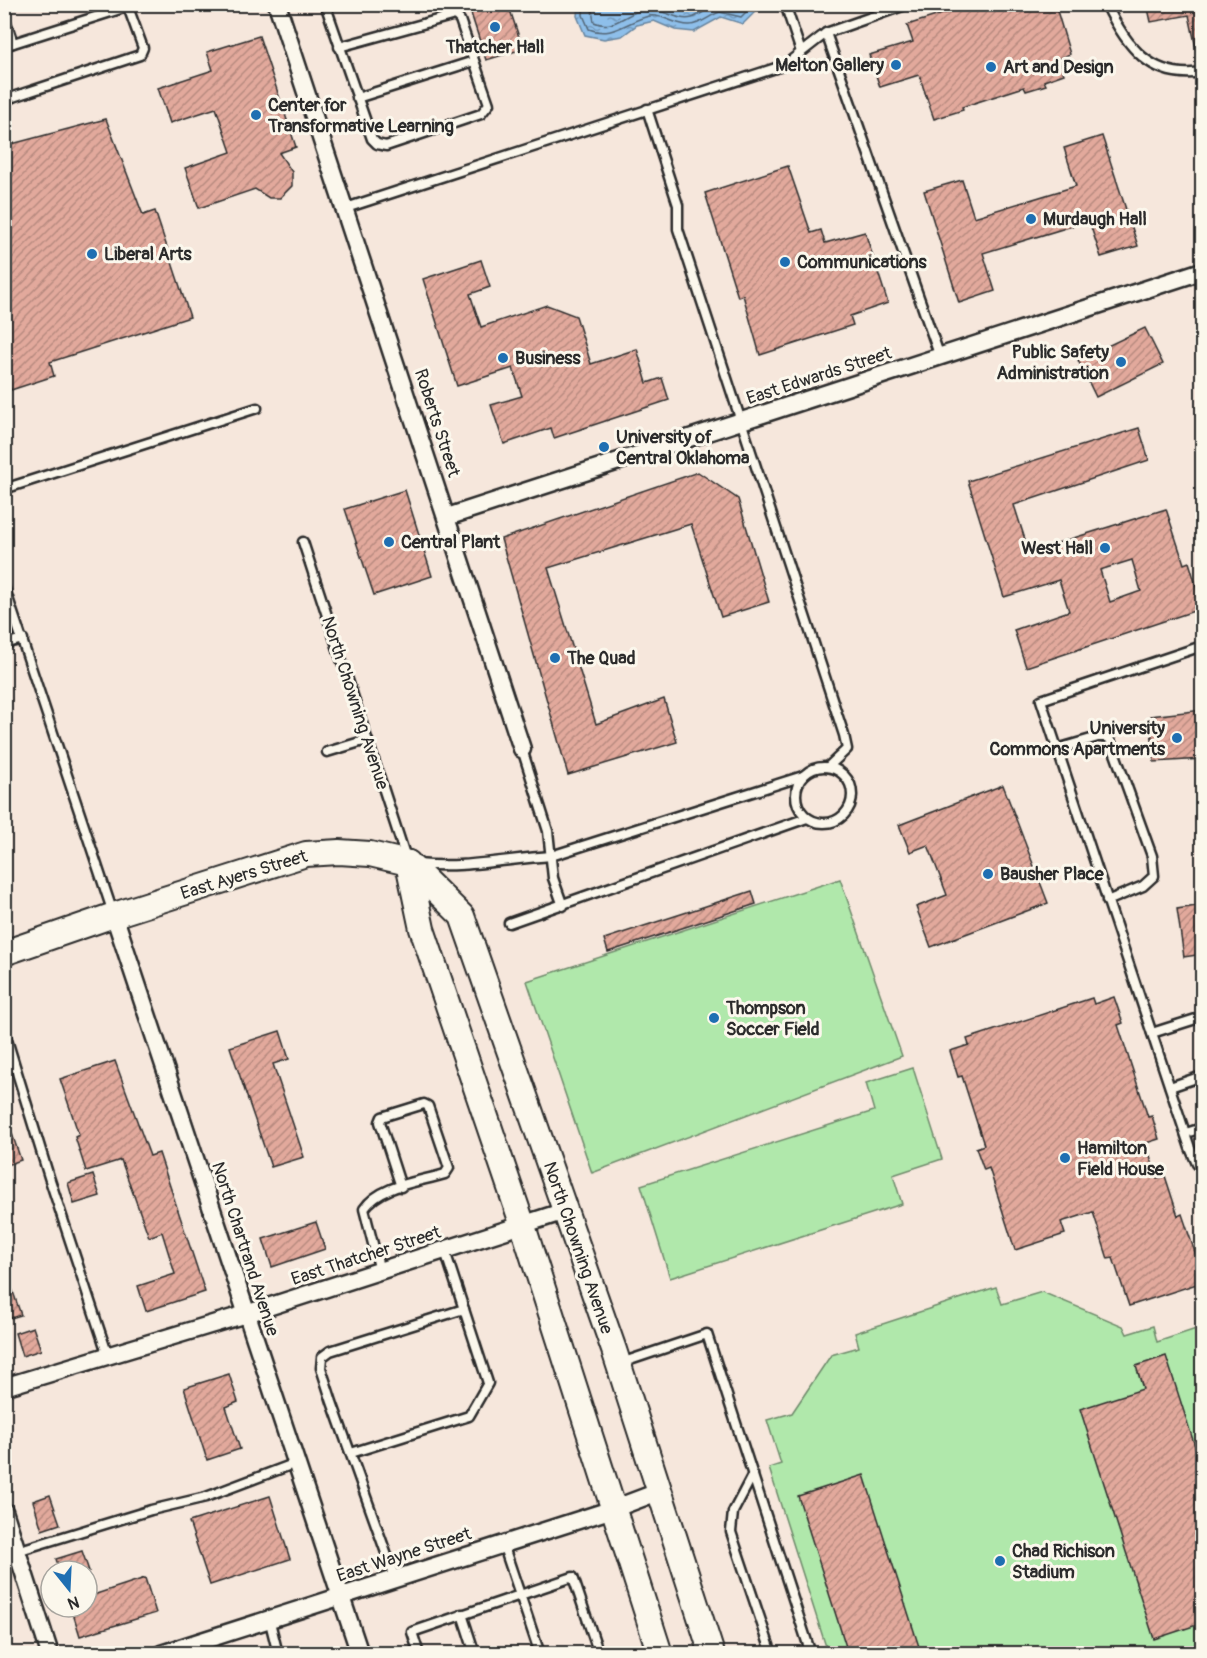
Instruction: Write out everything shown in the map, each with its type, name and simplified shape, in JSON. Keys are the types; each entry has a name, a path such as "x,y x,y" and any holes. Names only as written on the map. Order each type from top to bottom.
{"street":[{"name":"Roberts Street","path":"277,4 346,208 522,749"},
{"name":"East Edwards Street","path":"447,517 1203,271"},
{"name":"East Ayers Street","path":"4,953 114,915 306,854 339,852 370,854 408,863"},
{"name":"North Chowning Avenue","path":"408,863 462,916 618,1364 712,1653"},
{"name":"North Chowning Avenue","path":"408,863 422,929 523,1226 660,1653"},
{"name":"North Chartrand Avenue","path":"114,915 360,1653"},
{"name":"East Thatcher Street","path":"4,1387 380,1272 565,1211"},
{"name":"East Wayne Street","path":"161,1653 613,1509 658,1492"},
{"path":"4,1511 50,1653"}],"lane":[{"path":"325,4 339,47 372,139 377,144 386,146 480,114 489,104 460,20 455,15 339,47"},
{"path":"784,4 801,52"},
{"path":"346,208 785,64 826,33 908,4"},
{"path":"1106,4 1121,36 1138,55 1152,64 1177,73 1203,72"},
{"path":"4,16 9,45 127,6 143,48 140,55 4,100"},
{"path":"826,33 940,357"},
{"path":"357,98 474,61"},
{"path":"647,110 678,205 678,229 844,735 847,749 828,767"},
{"path":"4,489 257,408"},
{"name":"North Chowning Avenue","path":"303,542 408,863"},
{"path":"4,586 114,915"},
{"path":"4,644 23,639"},
{"path":"1203,646 1041,700 1170,1087 1197,1164 1203,1168"},
{"path":"1057,749 1098,737 1109,737 1152,856 1154,876 1143,886 1107,901"},
{"path":"327,752 367,740"},
{"name":"Roberts Street","path":"522,749 548,831 553,878 563,906"},
{"path":"828,767 837,770 850,783 852,802 842,818 834,822 815,822 800,811 796,793 803,776 810,770 828,767"},
{"name":"East Ayers Street","path":"408,863 437,866 474,865 518,858 551,856 803,776"},
{"path":"509,923 563,906 807,818"},
{"path":"1152,1033 1203,1017"},
{"path":"4,1030 49,1177 108,1356"},
{"path":"1170,1087 1203,1076"},
{"path":"380,1272 364,1209 370,1199 445,1174 449,1168 428,1106 424,1104 382,1117 380,1122 401,1187"},
{"path":"1186,1133 1203,1128"},
{"path":"351,1453 469,1416 488,1383 445,1251"},
{"path":"395,1578 321,1368 322,1357 330,1351 464,1309"},
{"path":"618,1364 707,1334 811,1653"},
{"path":"17,1551 151,1510 206,1497 296,1463"},
{"path":"753,1474 733,1512 731,1532 772,1653"},
{"path":"503,1544 540,1653"},
{"path":"419,1653 412,1632 573,1577 599,1653"},
{"path":"462,1614 475,1653"},
{"path":"270,1618 278,1653"}],"green space":[{"name":"Thompson Soccer Field","path":"840,879 902,1056 592,1173 527,981"},
{"path":"913,1068 942,1159 893,1175 902,1204 670,1278 641,1185 874,1111 866,1083"},
{"name":"Chad Richison Stadium","path":"996,1287 1002,1304 1042,1292 1123,1326 1127,1334 1153,1326 1157,1342 1202,1327 1202,1653 828,1653 769,1468 781,1464 767,1420 792,1413 831,1355 859,1347 855,1333"}],"water":[{"path":"578,4 756,5 755,12 743,24 721,17 694,32 675,30 654,21 637,25 622,36 604,39 585,35 577,16"}],"building":[{"name":"Thatcher Hall","path":"468,4 508,4 523,49 486,60"},
{"name":"Art and Design","path":"975,4 1055,4 1070,54 1059,59 1064,74 1044,81 1046,85 1026,91 1024,87 962,107 963,110 934,119 919,75 880,87 869,55 913,42 907,25"},
{"path":"1147,4 1203,4 1203,47 1196,48 1189,15 1151,22"},
{"name":"Center for Transformative Learning","path":"259,36 296,147 279,153 292,172 292,186 280,198 269,198 255,189 199,208 185,168 231,152 216,108 170,123 158,88 213,70 207,52"},
{"name":"Liberal Arts","path":"106,119 143,215 155,211 190,317 50,362 54,376 11,390 4,370 4,146"},
{"name":"Murdaugh Hall","path":"1102,136 1138,246 1101,257 1089,221 983,253 995,291 959,303 924,191 962,180 974,217 1076,186 1064,148"},
{"name":"Communications","path":"788,166 811,233 821,230 825,243 865,232 888,303 850,316 853,325 760,355 743,295 738,297 705,193"},
{"name":"Business","path":"481,260 490,287 470,294 481,327 547,305 576,316 591,364 637,349 647,383 662,378 669,400 554,438 551,428 504,444 491,405 522,396 513,368 457,386 423,279"},
{"name":"Public Safety Administration","path":"1145,328 1163,364 1096,397 1078,360"},
{"name":"West Hall","path":"1139,428 1149,460 1014,505 1029,552 1166,509 1184,564 1189,562 1203,608 1026,667 1014,630 1069,611 1059,580 1004,597 968,481","holes":["1132,560 1141,591 1110,602 1100,570"]},
{"name":"The Quad","path":"698,472 738,499 769,602 721,617 691,524 548,568 596,724 664,699 677,742 568,775 501,539"},
{"name":"Central Plant","path":"405,490 432,576 374,595 345,509"},
{"name":"University Commons Apartments","path":"1203,710 1203,759 1154,762 1150,716"},
{"name":"Bausher Place","path":"1003,785 1048,903 931,947 916,907 947,895 928,845 910,852 899,825"},
{"path":"752,891 756,904 608,952 604,939"},
{"path":"1203,905 1203,954 1184,957 1177,909"},
{"name":"Hamilton Field House","path":"1114,997 1123,1023 1118,1025 1148,1117 1152,1116 1159,1139 1146,1143 1157,1178 1165,1176 1178,1216 1182,1214 1203,1276 1203,1282 1129,1306 1113,1258 1108,1259 1093,1212 1061,1222 1065,1234 1015,1250 989,1168 984,1170 976,1148 984,1145 962,1076 958,1077 950,1051 969,1045 967,1039 1092,998 1094,1004"},
{"path":"280,1031 289,1059 273,1064 304,1157 271,1167 230,1047"},
{"path":"115,1061 150,1156 159,1153 205,1292 146,1311 138,1286 175,1274 162,1232 149,1237 121,1160 86,1171 75,1137 79,1135 60,1079"},
{"path":"7,1119 21,1160 4,1166 4,1120"},
{"path":"93,1175 100,1196 74,1204 68,1183"},
{"path":"316,1222 325,1249 272,1267 263,1239"},
{"path":"4,1274 7,1274 21,1315 4,1320"},
{"path":"33,1327 41,1350 22,1356 15,1333"},
{"path":"1166,1356 1203,1471 1203,1623 1154,1639 1080,1409 1143,1389 1136,1366"},
{"path":"229,1374 238,1402 226,1407 240,1449 207,1460 184,1388"},
{"path":"864,1475 921,1653 848,1653 798,1496"},
{"path":"50,1495 60,1524 42,1530 33,1501"},
{"path":"270,1496 290,1559 210,1585 189,1522"},
{"path":"82,1551 85,1559 56,1559"},
{"path":"145,1578 156,1613 80,1636 75,1619 99,1619 99,1593"}],"place":[{"name":"Thatcher Hall","path":"495,27"},
{"name":"Melton Gallery","path":"896,65"},
{"name":"Art and Design","path":"991,67"},
{"name":"Center for Transformative Learning","path":"256,115"},
{"name":"Murdaugh Hall","path":"1031,219"},
{"name":"Liberal Arts","path":"92,254"},
{"name":"Communications","path":"785,262"},
{"name":"Business","path":"503,358"},
{"name":"Public Safety Administration","path":"1121,362"},
{"name":"University of Central Oklahoma","path":"604,447"},
{"name":"Central Plant","path":"389,542"},
{"name":"West Hall","path":"1105,548"},
{"name":"The Quad","path":"555,658"},
{"name":"University Commons Apartments","path":"1177,738"},
{"name":"Bausher Place","path":"988,874"},
{"name":"Thompson Soccer Field","path":"714,1018"},
{"name":"Hamilton Field House","path":"1065,1158"},
{"name":"Chad Richison Stadium","path":"1000,1561"}]}
